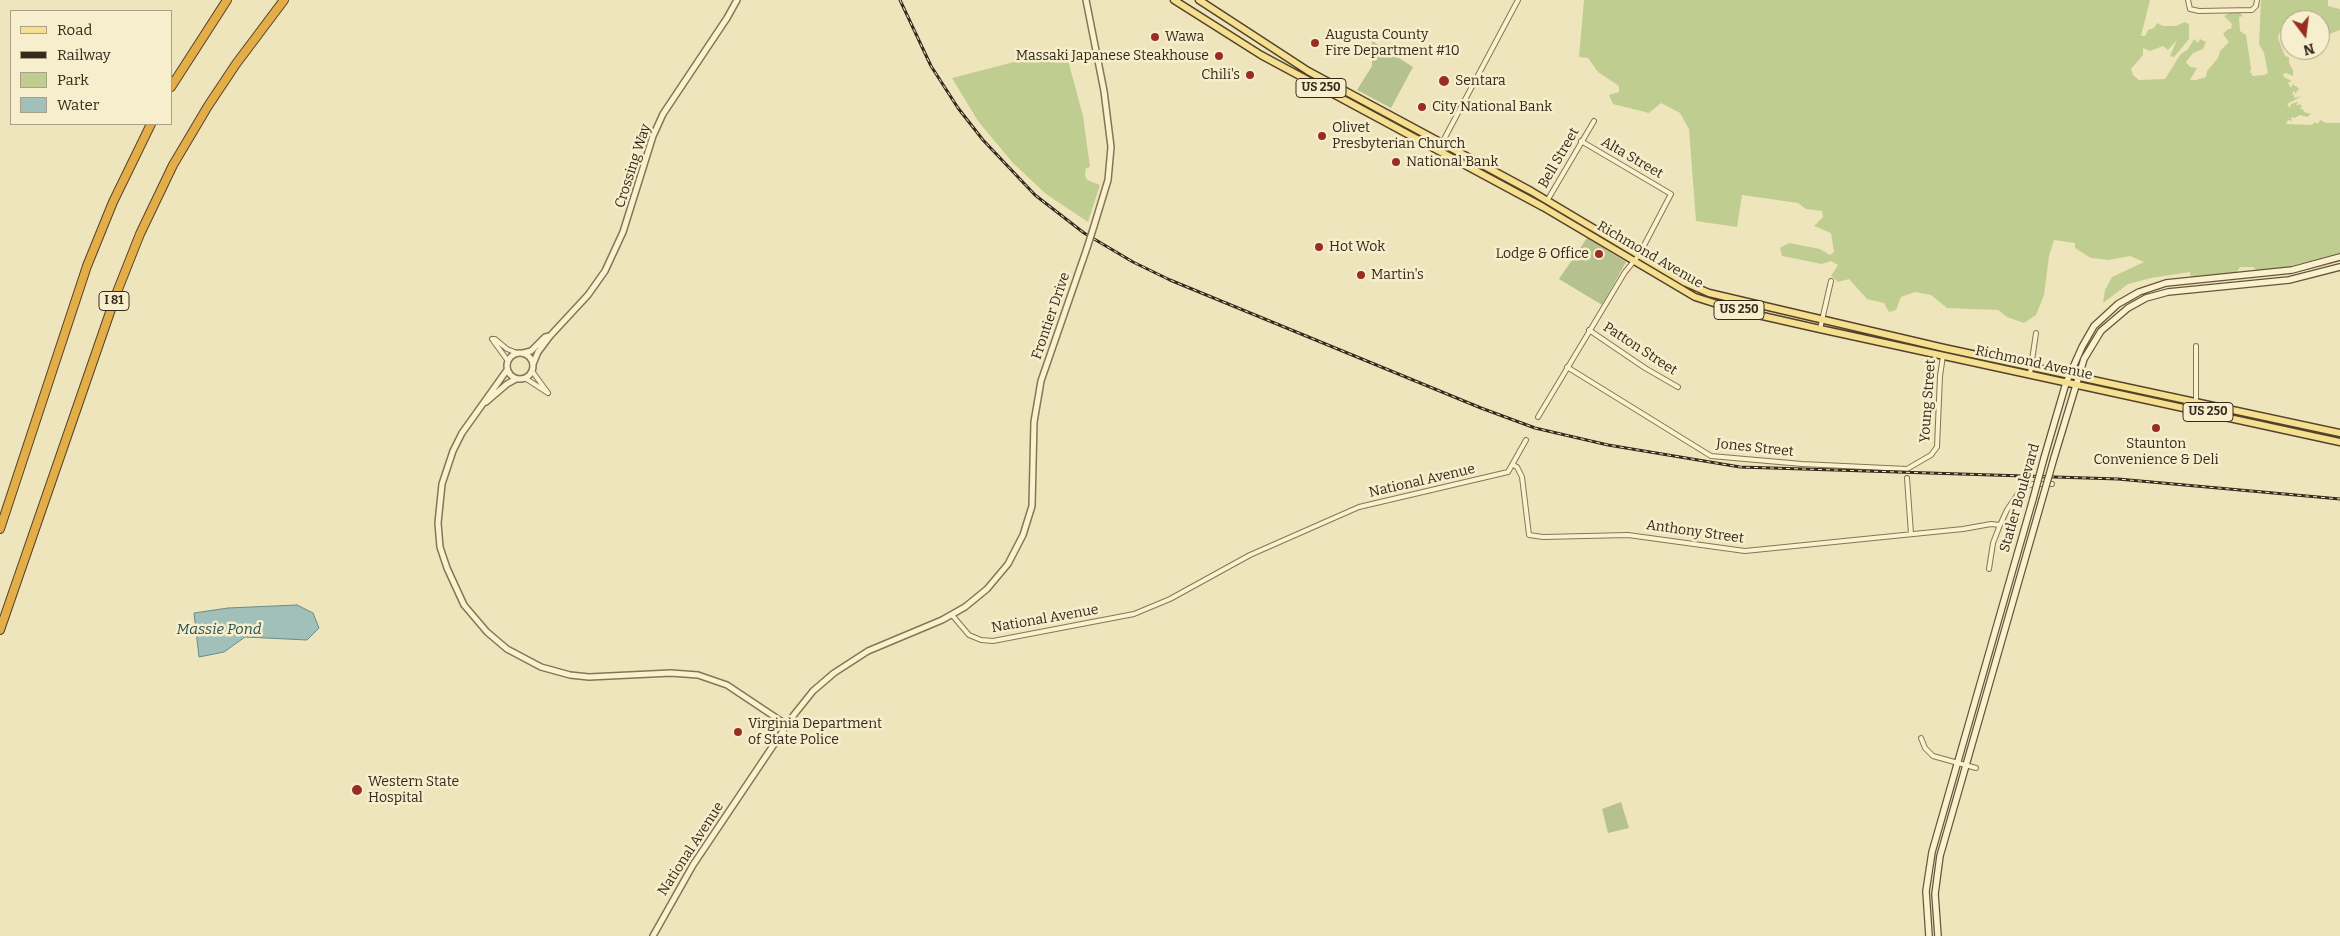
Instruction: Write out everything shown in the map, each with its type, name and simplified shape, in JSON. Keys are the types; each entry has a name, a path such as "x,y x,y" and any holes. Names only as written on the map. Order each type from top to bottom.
{"highway":[{"path":"172,85 227,0"},
{"name":"I 81","path":"0,630 118,289 140,234 174,165 208,106 236,64 284,0"},
{"name":"I 81","path":"0,530 87,266 114,202 152,125"}],"main road":[{"name":"Richmond Avenue","path":"1174,0 1261,55 1543,207 1679,289 1706,301 1942,357 2077,376 2340,433"},
{"name":"Richmond Avenue","path":"1199,0 1308,71 1547,200 1684,282 1709,293 1822,321 1944,348 2030,370 2066,383 2340,442"},
{"name":"Statler Boulevard","path":"1929,936 1926,903 1928,868 2066,383 2094,326 2114,307 2139,292 2178,281 2292,270 2340,257"},
{"name":"Statler Boulevard","path":"1938,936 1935,896 1937,867 2077,376 2087,352 2101,331 2123,312 2146,298 2179,290 2289,280 2340,267"}],"street":[{"name":"Crossing Way","path":"533,364 538,352 550,336 588,295 605,271 619,244 653,136 664,114 737,0"},
{"name":"Frontier Drive","path":"952,615 975,600 997,579 1013,557 1025,530 1033,497 1034,432 1039,390 1108,180 1111,147 1104,91 1086,0"},
{"path":"1436,149 1442,143 1518,0"},
{"path":"2188,0 2190,9 2199,11 2252,10 2256,6 2257,0"},
{"name":"Bell Street","path":"1543,207 1594,122"},
{"name":"Alta Street","path":"1581,141 1671,194 1639,255"},
{"path":"1538,417 1632,261 1639,255"},
{"path":"1820,329 1831,281"},
{"name":"Patton Street","path":"1589,330 1645,368 1678,387"},
{"path":"2030,370 2036,333"},
{"name":"Crossing Way","path":"520,353 531,351 545,337 550,336"},
{"path":"486,402 507,384 516,379 525,378 532,371 533,364 529,357 507,350 495,339 492,339 508,361 507,370 486,402 467,425 453,450 442,484 438,523 440,547 446,568 464,605 487,632 507,650 530,663 558,672 596,677 678,673 710,678 727,685 787,725"},
{"path":"2196,346 2196,410"},
{"name":"Young Street","path":"1907,469 1936,451 1944,348"},
{"path":"508,361 520,353"},
{"name":"Jones Street","path":"1567,366 1684,437 1708,455 1802,464 1907,469"},
{"path":"507,370 516,379"},
{"path":"525,378 548,393 532,371"},
{"path":"1513,465 1526,440"},
{"name":"National Avenue","path":"653,936 691,868 787,725 813,692 847,664 874,648 952,615 968,634 981,640 994,641 1134,614 1170,599 1250,556 1359,507 1508,472 1513,465"},
{"name":"Anthony Street","path":"1513,465 1517,467 1522,477 1529,535 1543,537 1628,534 1745,551 1962,529 1991,524 2000,525"},
{"path":"1907,478 1911,534"},
{"path":"1989,569 1993,543 2000,525 2007,510 2022,488 2029,484 2052,484"},
{"path":"1922,738 1926,748 1933,756 1976,768"}],"green space":[{"path":"1584,0 2150,0 2141,36 2145,36 2148,30 2154,28 2157,23 2163,26 2176,26 2185,22 2189,24 2189,39 2174,57 2170,56 2177,40 2168,50 2163,46 2150,51 2143,48 2143,55 2131,69 2133,75 2139,80 2165,79 2180,55 2188,49 2194,39 2198,43 2200,39 2206,42 2203,49 2193,53 2186,62 2190,67 2197,68 2190,80 2206,77 2207,71 2218,58 2220,51 2229,42 2223,34 2228,29 2231,29 2232,24 2224,16 2230,13 2240,13 2243,16 2239,17 2240,31 2246,35 2250,72 2253,76 2268,73 2264,53 2259,44 2261,0 2328,0 2328,6 2340,9 2340,30 2330,34 2330,10 2280,10 2280,32 2278,38 2280,43 2280,60 2289,60 2293,70 2293,76 2286,73 2283,74 2284,77 2292,81 2288,83 2291,88 2293,83 2299,89 2295,94 2294,90 2292,95 2294,94 2294,98 2302,96 2287,104 2290,108 2291,104 2298,102 2296,106 2300,104 2302,106 2300,109 2311,114 2307,117 2300,115 2295,118 2291,117 2292,121 2288,120 2286,124 2312,125 2315,122 2318,124 2320,120 2326,123 2340,123 2340,254 2278,269 2258,271 2253,267 2240,267 2236,273 2191,277 2190,272 2151,278 2128,284 2103,303 2105,290 2112,277 2144,262 2130,256 2109,260 2091,258 2075,248 2075,243 2054,240 2049,256 2044,295 2036,315 2024,323 2007,317 1998,310 1947,308 1931,295 1915,292 1901,297 1896,310 1889,312 1884,303 1867,299 1849,279 1838,282 1831,276 1838,265 1831,261 1822,264 1782,256 1780,248 1789,243 1820,249 1830,255 1834,252 1831,233 1814,226 1823,217 1822,211 1806,209 1798,203 1742,195 1737,227 1696,221 1689,129 1680,113 1661,103 1649,113 1613,104 1609,95 1619,92 1619,86 1598,72 1588,58 1579,57"},
{"path":"1372,41 1413,67 1391,108 1357,90 1372,66"},
{"path":"1065,49 1083,116 1090,167 1086,168 1085,175 1087,180 1100,185 1088,222 1046,194 1012,162 978,121 952,78"},
{"path":"1587,238 1626,262 1602,305 1559,279"},
{"path":"1621,802 1629,828 1608,833 1602,809"}],"water":[{"name":"Massie Pond","path":"297,605 313,613 319,628 307,640 245,637 224,652 199,657 194,613 228,608"}],"railway":[{"path":"900,0 931,66 958,108 983,140 1035,195 1084,233 1133,262 1170,280 1481,408 1535,428 1608,445 1740,467 2118,479 2340,499"}],"place":[{"name":"Wawa","path":"1155,37"},
{"name":"Augusta County Fire Department #10","path":"1315,43"},
{"name":"Massaki Japanese Steakhouse","path":"1219,56"},
{"name":"Chili's","path":"1250,75"},
{"name":"Sentara","path":"1444,81"},
{"name":"City National Bank","path":"1422,107"},
{"name":"Olivet Presbyterian Church","path":"1322,136"},
{"name":"National Bank","path":"1396,162"},
{"name":"Hot Wok","path":"1319,247"},
{"name":"Lodge & Office","path":"1599,254"},
{"name":"Martin's","path":"1361,275"},
{"name":"Staunton Convenience & Deli","path":"2156,428"},
{"name":"Virginia Department of State Police","path":"738,732"},
{"name":"Western State Hospital","path":"357,790"}]}
